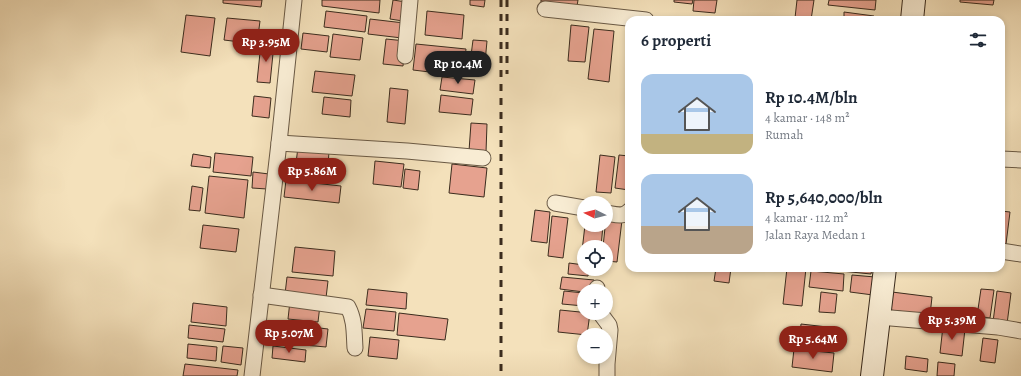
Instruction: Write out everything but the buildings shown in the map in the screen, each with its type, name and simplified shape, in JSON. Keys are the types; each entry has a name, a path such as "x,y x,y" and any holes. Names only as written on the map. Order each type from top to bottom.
{"street":[{"path":"252,376 294,0"},
{"path":"404,56 410,0"},
{"path":"912,16 914,0"},
{"path":"545,9 625,18"},
{"path":"279,143 407,151 483,158"},
{"path":"1005,159 1021,160"},
{"path":"555,203 577,207"},
{"path":"613,213 625,214"},
{"path":"1005,252 1021,254"},
{"path":"872,376 885,272"},
{"path":"261,295 348,307 354,324 354,348"},
{"path":"879,317 998,327 1021,331"},
{"path":"605,320 609,325 610,330 607,376"}],"railway":[{"path":"501,0 501,376"},
{"path":"507,0 507,74"}]}
